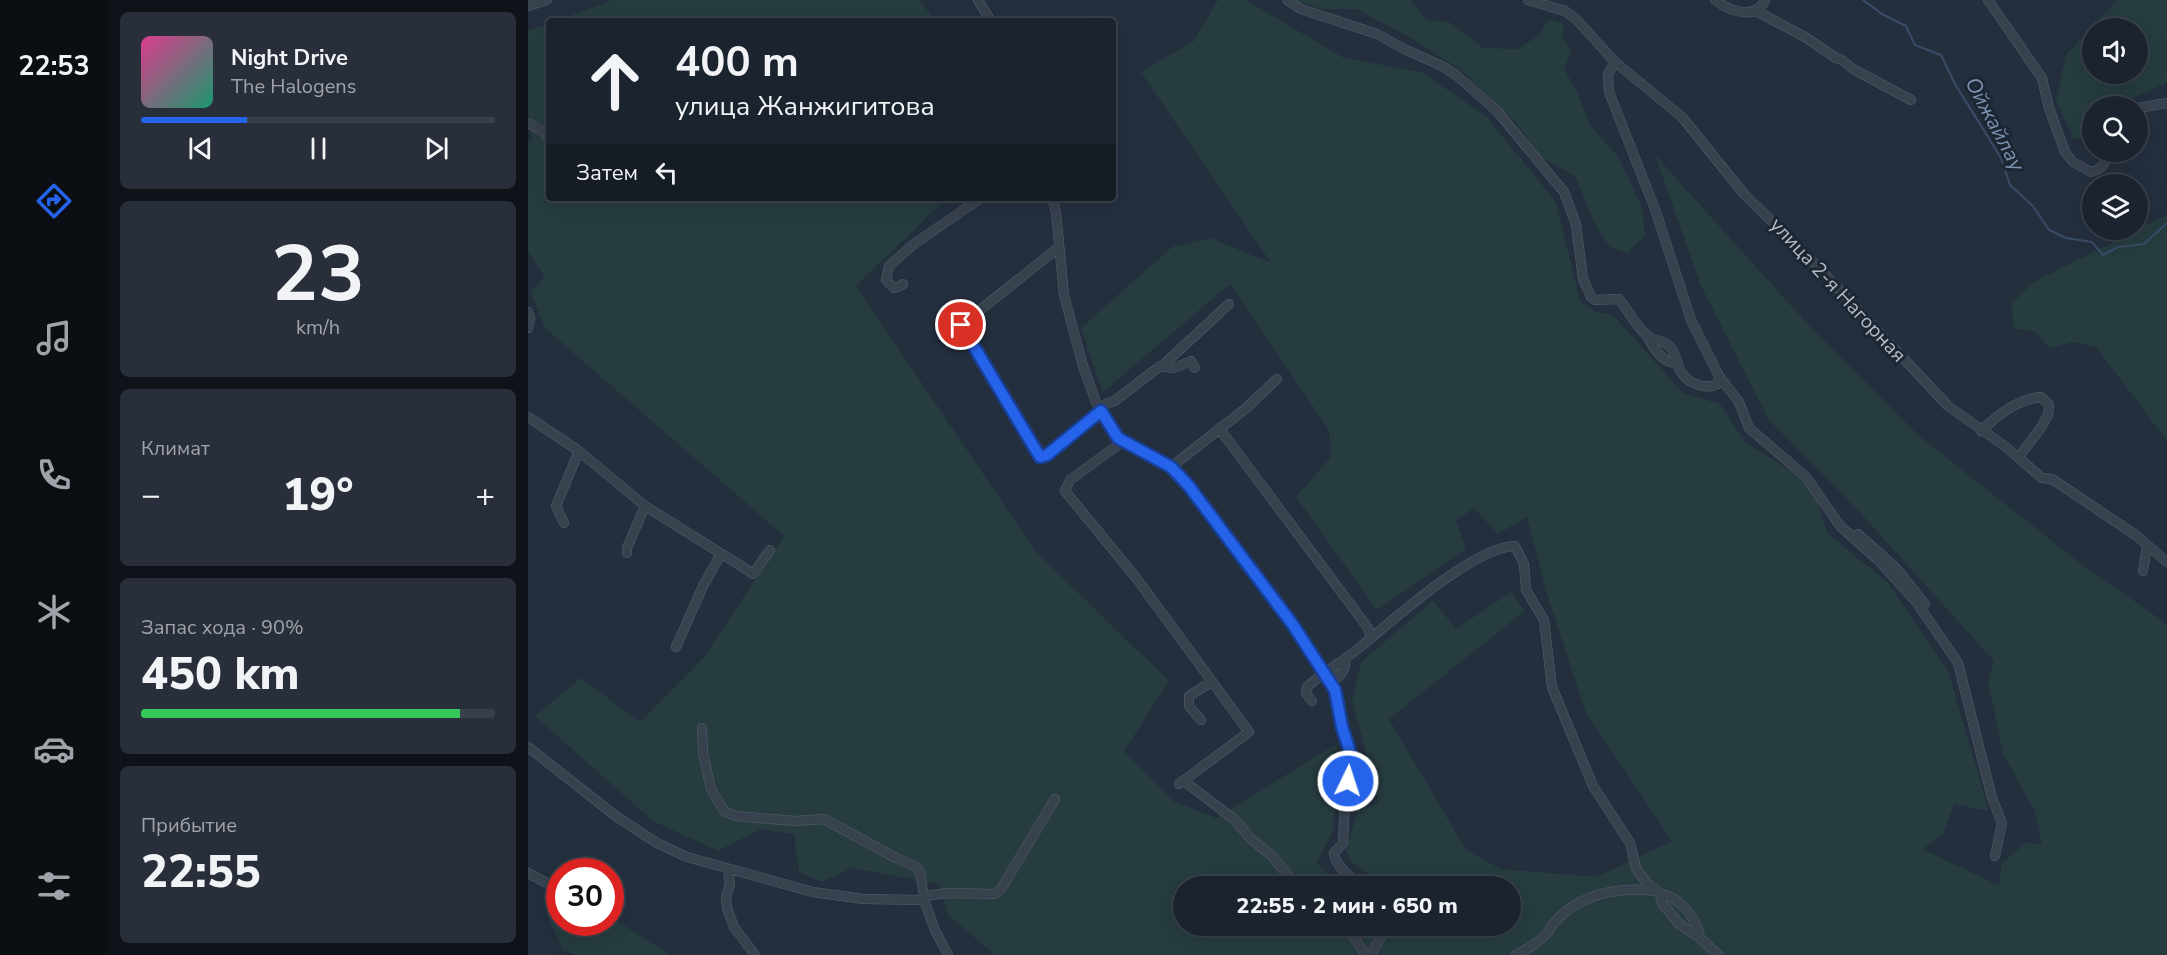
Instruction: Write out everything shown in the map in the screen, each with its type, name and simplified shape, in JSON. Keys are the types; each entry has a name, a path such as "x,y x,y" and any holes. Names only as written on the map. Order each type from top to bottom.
{"street":[{"path":"528,6 547,0"},
{"path":"978,0 990,18"},
{"path":"1287,0 1301,9 1377,34 1450,71 1497,111 1564,192 1576,224 1583,279 1591,297 1595,300 1619,299 1647,335 1655,341 1666,342 1671,348 1680,371 1695,384 1711,387 1718,384 1719,376"},
{"name":"улица 2-я Нагорная","path":"1528,0 1571,14 1615,62 1674,108 1744,194 1814,263 1948,406 2019,457 2042,478 2052,479 2128,530 2167,562"},
{"path":"1715,0 1736,12 1756,11 1805,37 1853,69 1911,100"},
{"path":"1756,11 1765,0"},
{"path":"1988,0 2038,69 2061,142 2073,162 2091,172 2100,170 2105,162"},
{"path":"1615,62 1608,74 1609,92 1655,209 1691,320 1719,376 1739,402 1749,428 1806,477 1840,526 1897,580 1917,603 1959,666 1992,798 2002,823 1995,856"},
{"path":"2148,106 2167,103"},
{"path":"528,123 546,135"},
{"path":"903,284 894,288 890,285 886,280 888,266 914,244 977,201"},
{"path":"1053,201 1056,212 1063,286 1092,394 1101,411 1115,435 1122,442 1171,467 1188,485 1276,600 1327,673 1338,698 1342,727 1351,755 1343,843 1334,854 1334,858 1342,870 1351,876"},
{"path":"945,335 961,325 1058,248"},
{"path":"1162,366 1229,303"},
{"path":"528,312 530,318 528,328"},
{"path":"961,325 1040,457 1047,455 1152,369 1162,366 1174,368 1191,361 1195,368"},
{"path":"1171,467 1245,409 1277,379"},
{"path":"1982,431 2009,406 2026,399 2041,397 2049,404 2048,415 2019,457"},
{"path":"528,417 579,451 645,506 753,574 770,550"},
{"path":"1219,428 1368,628 1371,638"},
{"path":"1122,442 1070,480 1065,491 1092,527 1123,561 1249,732 1182,783 1235,820 1288,876"},
{"path":"564,523 556,506 579,451"},
{"path":"627,553 645,506"},
{"path":"1312,701 1306,693 1307,687 1345,659 1422,595 1494,549 1515,546 1524,564 1526,590 1544,620 1552,687 1582,762 1600,799 1630,843 1636,868 1646,882 1658,892 1662,903 1679,924 1718,955"},
{"path":"2143,571 2147,546"},
{"path":"676,647 703,586 721,554"},
{"path":"1201,720 1189,706 1189,696 1213,683"},
{"path":"702,728 703,753 711,789 724,811 735,816 795,821 824,819 915,866 920,872 924,898 935,930 948,955"},
{"path":"528,747 597,802 657,843 702,863 813,892 842,897 924,898 948,893 995,894 1001,889 1055,799"},
{"path":"728,869 730,884 726,897 731,920 755,955"},
{"path":"528,873 544,882"},
{"path":"1516,955 1545,936 1554,922 1572,908 1593,896 1613,891 1665,894 1693,917 1700,939"},
{"path":"1353,936 1366,955"},
{"path":"1371,955 1381,936"}],"green space":[{"path":"612,0 919,0 934,18 564,18"},
{"path":"1218,0 1246,0 1344,58 1421,72 1486,116 1556,202 1580,301 1598,313 1612,314 1683,393 1720,404 1746,443 1812,484 1827,533 1888,583 1948,671 1989,811 1954,804 1943,834 1923,849 1999,886 2002,863 2025,843 2042,844 2035,811 2003,754 1988,681 1994,661 1854,506 1769,420 1701,286 1655,155 1804,320 1919,436 2080,563 2167,624 2167,955 995,955 947,914 940,884 851,868 822,882 799,872 794,834 761,829 718,851 653,821 535,716 581,678 640,722 704,657 784,536 545,328 531,292 545,277 528,252 528,142 532,140 528,107 528,31 546,25 546,201 944,201 856,286 1036,552 1169,681 1124,751 1173,801 1216,818 1338,743 1333,831 1317,862 1330,876 1173,876 1173,936 1398,936 1402,938 1402,936 1521,936 1521,876 1368,876 1351,862 1346,850 1358,810 1378,803 1373,775 1352,702 1361,662 1433,601 1456,629 1511,592 1525,611 1389,719 1466,850 1501,869 1597,877 1672,841 1586,713 1547,594 1527,517 1498,534 1474,508 1456,520 1466,549 1377,610 1296,497 1331,457 1329,430 1230,284 1103,392 1081,328 1172,247 1211,238 1271,263 1141,72 1194,41"},
{"path":"1294,0 1411,0 1427,20 1449,22 1483,48 1518,49 1539,35 1549,19 1564,24 1562,35 1571,52 1564,69 1577,92 1591,127 1617,155 1642,207 1645,236 1627,253 1610,247 1596,226 1575,176 1539,156 1517,124 1462,71 1411,38 1356,9 1322,9"},
{"path":"2120,0 2167,0 2167,83 2136,96 2082,96 2082,139 2074,139 2056,101 2066,55 2082,38 2082,84 2148,84 2148,18 2100,18 2115,2"},
{"path":"2167,215 2167,441 2096,347 2073,342 2050,348 2034,331 2014,329 2011,304 2032,283 2117,240 2148,240 2148,225"},
{"path":"624,925 670,955 578,955 563,950 557,936 624,936"}],"waterway":[{"name":"Ойжайлау","path":"1863,0 1882,14 1906,26 1915,45 1941,55 1955,84 2001,158 2010,185 2033,206 2049,230 2066,238 2092,242 2103,255 2118,247 2144,244 2167,223"}],"route":[{"path":"961,325 1040,457 1047,455 1101,411 1118,438 1171,467 1188,485 1246,564 1276,600 1335,690 1339,715 1351,755 1348,781"}]}
